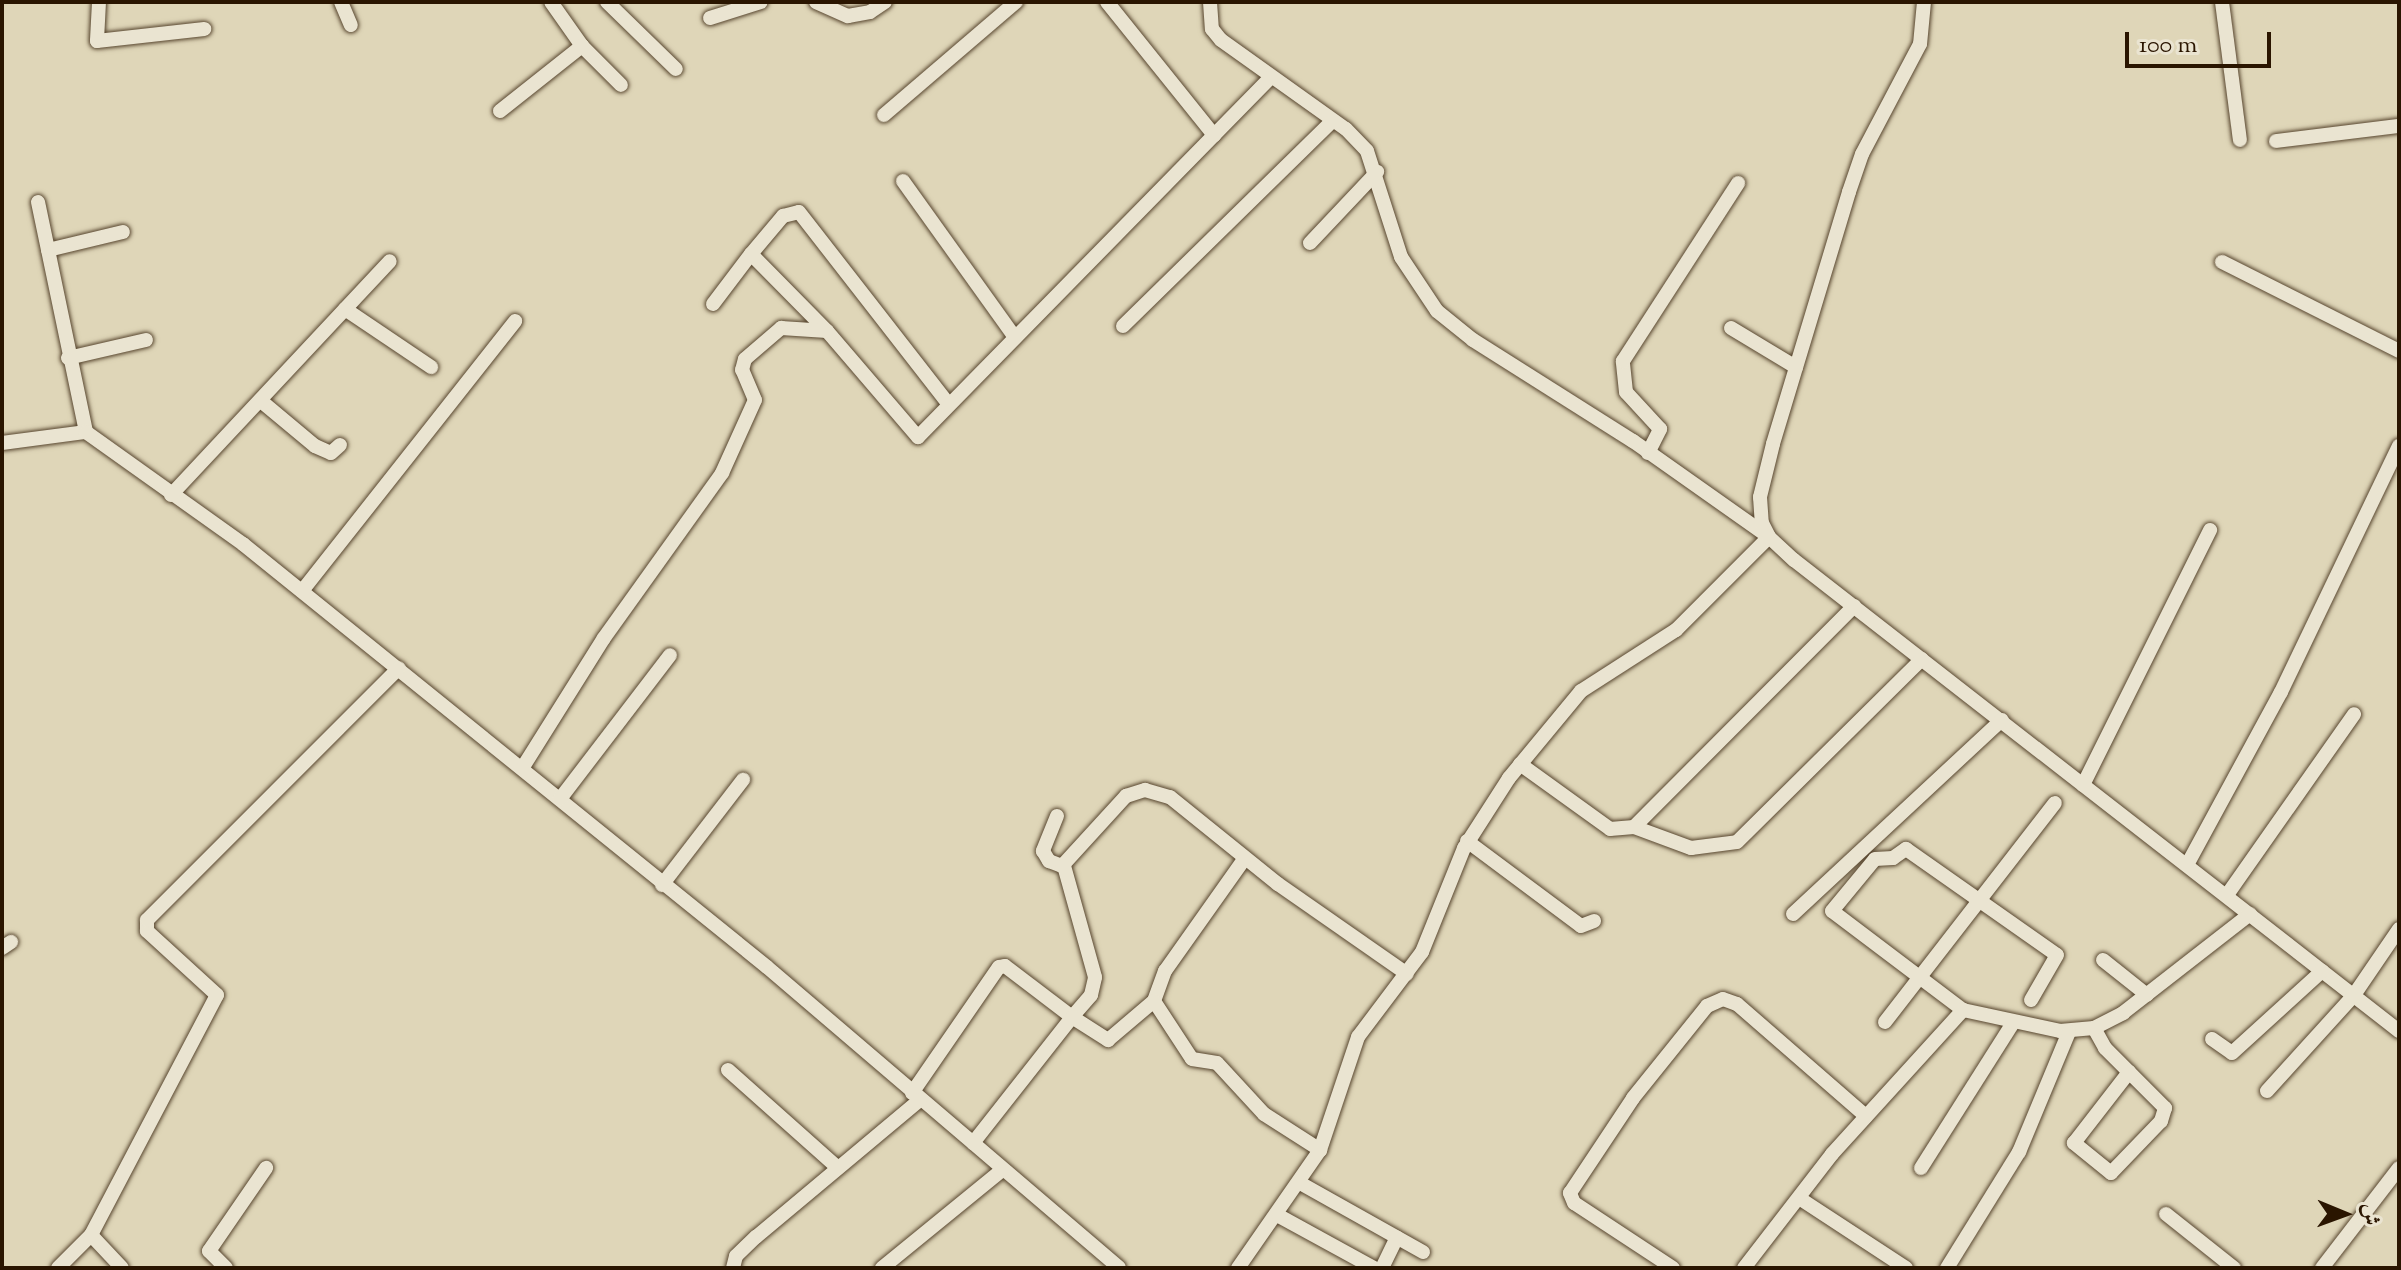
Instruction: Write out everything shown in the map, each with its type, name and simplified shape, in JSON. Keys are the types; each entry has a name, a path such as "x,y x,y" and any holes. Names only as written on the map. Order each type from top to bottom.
{"street":[{"path":"99,2 97,41 204,29"},
{"path":"341,2 351,25"},
{"path":"551,2 582,46 621,85"},
{"path":"607,2 676,69"},
{"path":"710,18 761,2"},
{"path":"816,2 848,16 870,12 885,2"},
{"path":"884,115 1016,2"},
{"path":"1210,2 1212,29 1270,78 1355,137 1377,172 1401,257 1437,311 1473,340 1648,453 1769,537 2399,1031"},
{"path":"1769,537 1760,497 1796,367 1862,154 1920,44 1924,2"},
{"path":"2222,2 2240,140"},
{"path":"1110,3 1214,135"},
{"path":"500,111 582,46"},
{"path":"751,254 827,331 918,437 1270,78"},
{"path":"1123,326 1332,121"},
{"path":"2276,141 2399,126"},
{"path":"1310,243 1377,172"},
{"path":"903,181 1014,336"},
{"path":"1648,453 1660,429 1626,392 1623,361 1738,183"},
{"path":"38,202 68,358 86,432 302,591 523,767 662,885 767,967 1119,1268"},
{"path":"713,304 783,216 799,212 949,405"},
{"path":"48,250 123,232"},
{"path":"171,495 390,261"},
{"path":"2222,262 2399,351"},
{"path":"345,309 431,367"},
{"path":"302,591 515,321"},
{"path":"523,767 604,638 722,473 755,400 742,370 745,359 781,328 827,331"},
{"path":"1731,328 1796,367"},
{"path":"68,358 146,340"},
{"path":"261,401 315,446 331,453 340,445"},
{"path":"2,443 86,432"},
{"path":"2187,865 2281,692 2394,467 2399,446"},
{"path":"2083,785 2210,530"},
{"path":"1238,1268 1279,1216 1320,1150 1358,1037 1422,952 1467,841 1520,764 1581,691 1676,630 1769,537"},
{"path":"1634,827 1854,606"},
{"path":"560,799 670,655"},
{"path":"1520,764 1610,829 1634,827 1691,848 1737,842 1922,659"},
{"path":"58,1268 91,1235 217,995 147,931 147,920 399,668"},
{"path":"2227,895 2354,714"},
{"path":"1793,914 2002,720"},
{"path":"662,885 743,780"},
{"path":"1064,866 1126,796 1145,790 1185,807 1245,858 1407,974"},
{"path":"1885,1022 2055,803"},
{"path":"1057,816 1043,851 1049,861 1064,866"},
{"path":"1467,841 1581,926 1594,921"},
{"path":"2031,1000 2057,955 1906,849 1893,858 1875,859 1832,906 1834,914 1963,1010 2013,1023 2069,1032 2094,1028 2147,995 2250,914"},
{"path":"733,1268 736,1256 756,1237 916,1097 999,967 1005,966 1108,1040 1154,1001 1165,971 1245,858"},
{"path":"973,1143 1091,995 1095,977 1064,866"},
{"path":"2267,1091 2354,995 2399,929"},
{"path":"2103,960 2147,995"},
{"path":"2212,1039 2232,1053 2322,971"},
{"path":"1673,1268 1574,1203 1570,1193 1633,1098 1707,1006 1723,999 1737,1004 1804,1056 1866,1116"},
{"path":"1154,1001 1192,1059 1217,1063 1271,1121 1320,1150"},
{"path":"1744,1268 1866,1116 1963,1010"},
{"path":"1921,1168 2013,1023"},
{"path":"2094,1028 2105,1048 2129,1072 2165,1113 2111,1173 2074,1143 2129,1072"},
{"path":"1947,1268 2019,1152 2069,1032"},
{"path":"728,1070 838,1168"},
{"path":"226,1268 209,1251 266,1168"},
{"path":"2322,1268 2399,1168"},
{"path":"882,1268 1002,1170"},
{"path":"1300,1183 1423,1252"},
{"path":"1799,1198 1906,1268"},
{"path":"2166,1214 2234,1268"},
{"path":"1279,1216 1374,1268"},
{"path":"91,1235 122,1268"},
{"path":"1382,1268 1397,1237"}]}
